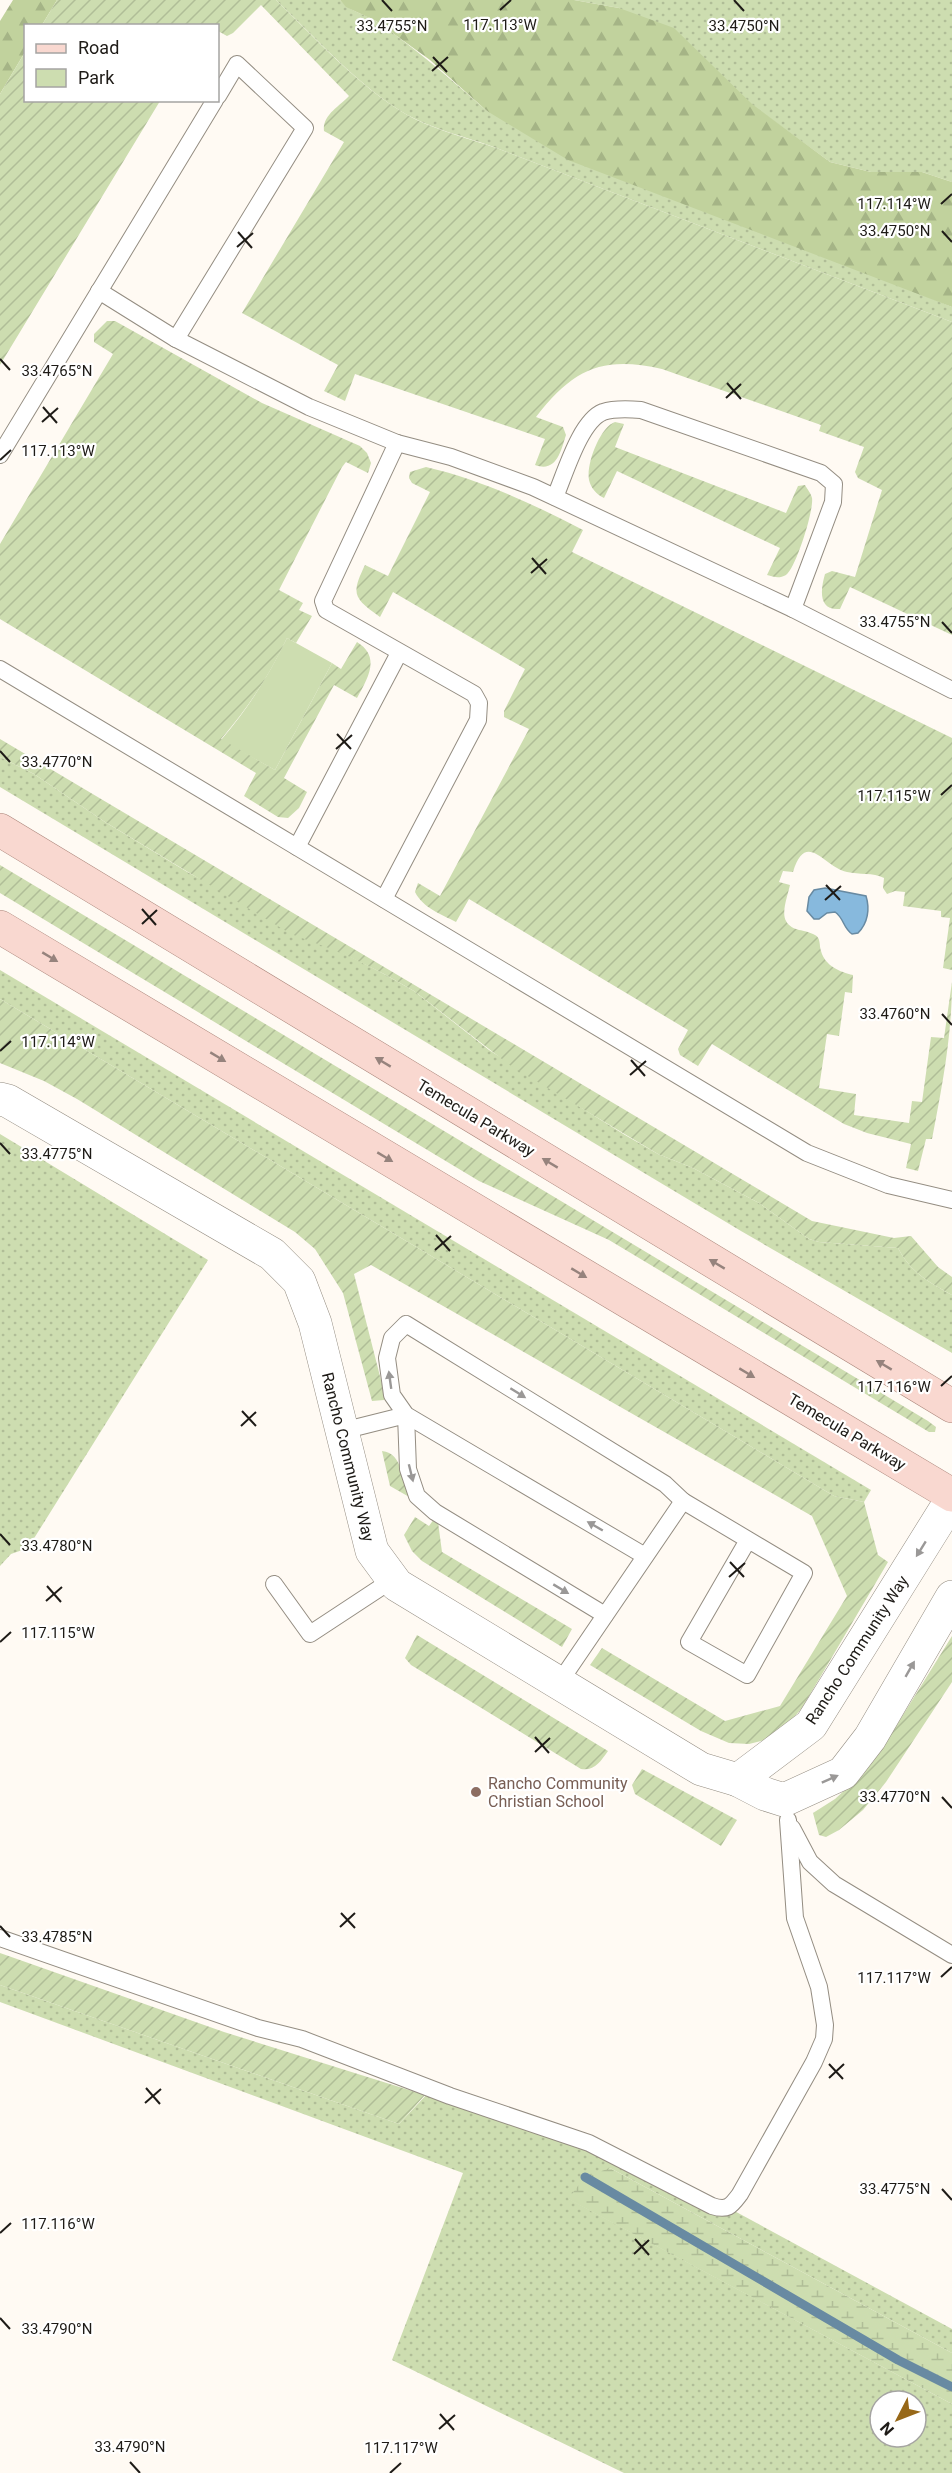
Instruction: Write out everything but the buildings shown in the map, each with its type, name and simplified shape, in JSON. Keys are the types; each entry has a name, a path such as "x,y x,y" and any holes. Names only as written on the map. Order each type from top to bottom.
{"main road":[{"name":"Temecula Parkway","path":"0,830 952,1406"},
{"name":"Temecula Parkway","path":"0,927 952,1497"}],"street":[{"name":"Rancho Community Way","path":"0,1099 8,1101 58,1129 272,1254 299,1281 315,1323 372,1551 397,1586 700,1769 738,1780 779,1784 843,1773 870,1738 952,1597"},
{"name":"Rancho Community Way","path":"738,1780 765,1794 779,1784 812,1725 952,1497"}],"lane":[{"path":"176,339 305,128 237,64 219,94"},
{"path":"0,455 214,102"},
{"path":"99,291 176,339 309,407 397,442 497,472 555,497 793,609 952,690"},
{"path":"555,497 587,426 602,413 620,409 641,410 820,473 834,484 833,502 793,609"},
{"path":"384,899 478,720 479,711 479,703 474,694 326,610 323,602 397,442"},
{"path":"297,847 399,653"},
{"path":"0,669 807,1153 888,1185 952,1200"},
{"path":"645,1556 406,1415 392,1395 387,1358 392,1338 406,1324 665,1484 683,1501 804,1573 747,1675 689,1642 748,1540"},
{"path":"342,1431 406,1415"},
{"path":"406,1415 408,1468 417,1496 435,1512 605,1616"},
{"path":"559,1683 683,1501"},
{"path":"274,1584 309,1634 392,1580"},
{"path":"0,1938 258,2028 302,2039 450,2096 589,2143 724,2210 731,2206 740,2194 814,2062 824,2039 825,2025 819,1987 795,1918 779,1784"},
{"path":"779,1784 810,1862 834,1884 952,1955"}],"green space":[{"path":"13,0 57,0 43,24 24,24 24,54 0,94 0,21"},
{"path":"57,0 276,0 364,84 407,115 446,132 499,149 952,322 952,635 850,587 840,609 833,609 824,602 822,586 825,574 832,571 855,577 882,490 858,478 855,472 864,447 819,431 821,425 662,369 623,364 606,366 591,370 563,387 536,417 563,427 566,435 557,459 548,466 542,467 535,465 545,439 355,374 345,401 324,391 338,365 242,313 344,142 324,131 324,125 332,111 349,96 261,5 233,33 227,36 219,32 219,24 43,24"},
{"path":"276,0 340,0 393,33 487,111 952,307 952,322 407,115 364,84"},
{"path":"340,0 574,0 619,8 674,28 752,104 830,162 871,172 922,172 952,182 952,307 568,160 487,111 430,60 376,21 346,7"},
{"path":"574,0 952,0 952,182 922,172 871,172 830,162 619,8"},
{"path":"24,54 24,102 159,102 0,365 0,94"},
{"path":"107,321 115,321 262,403 360,446 367,453 371,463 368,473 346,462 342,467 279,590 303,603 299,610 312,616 296,643 287,638 257,691 221,739 275,770 332,663 341,669 357,642 364,648 369,654 370,668 357,698 334,685 284,778 307,792 299,808 288,818 278,817 244,796 256,773 0,619 0,544 113,354 94,342 94,334"},
{"path":"615,422 624,424 615,447 786,513 798,486 805,485 812,498 810,514 795,562 786,575 774,577 767,575 780,548 617,471 604,498 596,493 589,480 592,456 599,438 609,425"},
{"path":"426,467 447,472 507,494 583,530 572,552 952,738 952,970 943,968 950,918 941,917 941,911 903,906 905,892 895,891 887,894 883,888 884,878 847,872 810,852 804,853 798,859 793,872 783,871 779,882 790,885 784,913 789,925 817,936 826,961 838,970 853,975 852,993 845,992 839,1036 827,1034 819,1088 856,1094 854,1115 909,1123 912,1101 922,1102 931,1037 944,1038 952,982 948,1042 932,1139 926,1139 918,1171 906,1168 911,1144 867,1133 844,1124 712,1044 698,1066 680,1055 678,1049 688,1030 469,899 456,922 433,910 418,898 415,892 418,883 440,896 529,729 504,717 504,711 525,669 393,592 380,617 364,605 357,595 356,589 365,565 388,576 430,492 412,483 409,478 410,472"},
{"path":"287,638 332,663 275,770 221,740 257,691"},
{"path":"0,739 812,1221 894,1238 911,1236 938,1267 952,1277 952,1295 928,1281 908,1264 898,1248 819,1242 809,1239 759,1203 693,1168 658,1154 511,1066 414,991 342,953 291,934 105,822 34,774 0,757"},
{"path":"0,757 34,774 105,822 189,873 414,991 489,1050 658,1154 693,1168 759,1203 809,1239 819,1242 898,1248 908,1264 928,1281 952,1295 952,1353 741,1231 0,787"},
{"path":"0,865 928,1421 936,1427 935,1432 929,1432 609,1240 479,1181 0,893"},
{"path":"0,970 871,1490 864,1502 834,1496 0,999"},
{"path":"0,999 834,1496 864,1502 878,1555 888,1562 802,1708 789,1723 765,1740 749,1744 729,1743 701,1731 590,1665 602,1648 725,1721 780,1706 847,1596 812,1516 371,1265 354,1274 385,1396 384,1400 372,1401 343,1293 315,1249 295,1232 77,1099 44,1081 0,1063"},
{"path":"0,1134 208,1260 28,1548 11,1554 0,1566"},
{"path":"382,1451 389,1453 398,1463 411,1498 390,1486"},
{"path":"415,1517 429,1526 434,1519 438,1522 442,1552 572,1629 562,1647 422,1561 412,1551 404,1535"},
{"path":"417,1635 608,1751 594,1767 581,1769 411,1665 405,1658"},
{"path":"952,1636 952,1682 886,1782 863,1810 839,1830 826,1837 819,1835 813,1813 835,1799 859,1777 880,1752"},
{"path":"642,1769 737,1820 721,1846 635,1794 632,1785"},
{"path":"0,1953 224,2032 425,2095 399,2124 0,1985"},
{"path":"0,1985 399,2124 430,2091 608,2152 631,2155 952,2329 952,2353 610,2168 569,2199 924,2389 868,2389 868,2449 928,2449 928,2391 952,2404 952,2473 624,2473 392,2360 463,2173 0,2002"},
{"path":"610,2168 952,2353 952,2404 928,2391 928,2389 924,2389 568,2199 585,2177"}],"water":[{"path":"825,888 866,896 867,916 858,933 849,932 835,912 814,919 807,911 809,897 814,890"}],"waterway":[{"path":"585,2177 898,2360 952,2387"}],"place":[{"name":"Rancho Community Christian School","path":"476,1792"}]}
